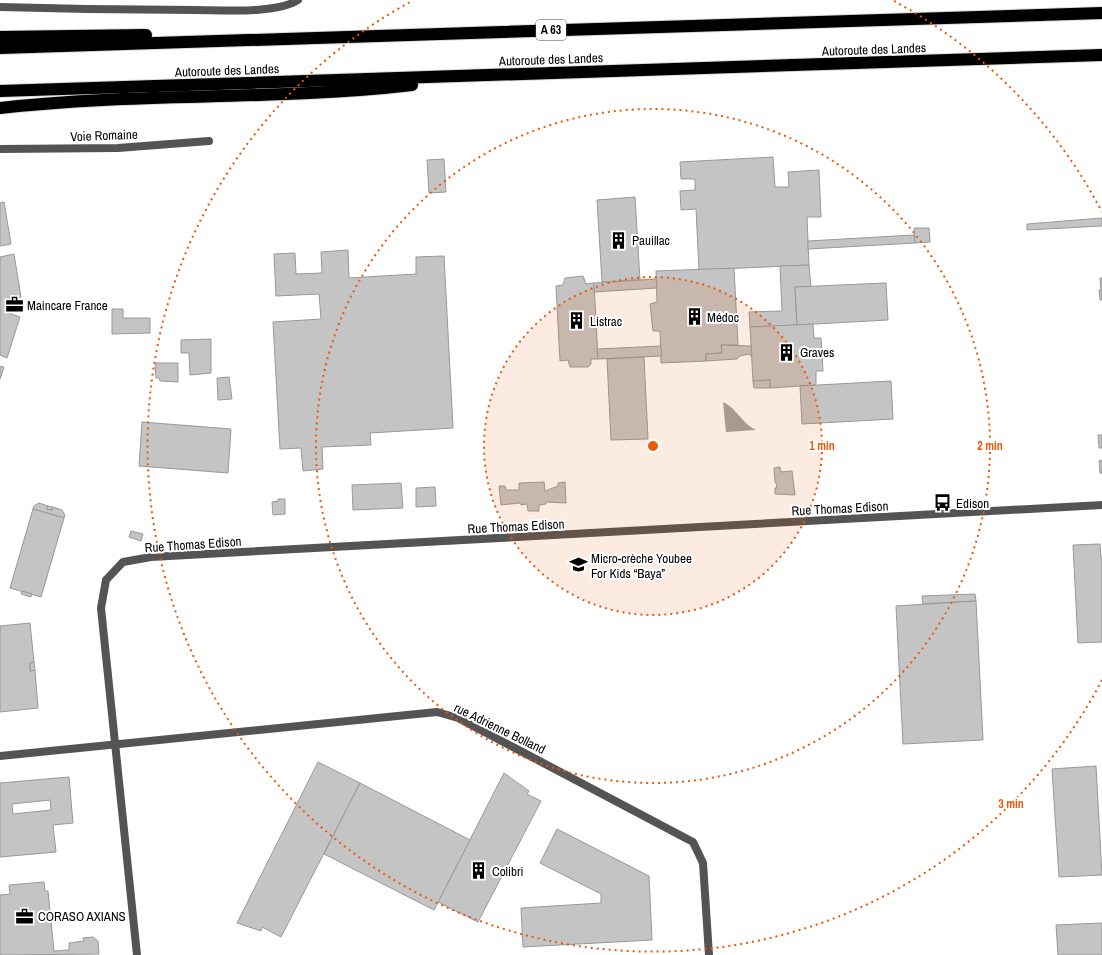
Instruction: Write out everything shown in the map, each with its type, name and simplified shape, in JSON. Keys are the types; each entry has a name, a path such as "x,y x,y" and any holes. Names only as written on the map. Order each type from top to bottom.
{"highway":[{"name":"A 63","path":"0,48 1102,13"},
{"path":"0,37 209,34 319,38"},
{"name":"Autoroute des Landes","path":"0,91 1102,55"},
{"path":"0,108 74,101 387,88 496,75"}],"street":[{"path":"0,7 116,10 252,10 283,7 298,0"},
{"name":"Voie Romaine","path":"0,149 118,148 209,141"},
{"name":"Rue Thomas Edison","path":"137,955 101,608 106,580 123,562 151,557 1102,505"},
{"name":"rue Adrienne Bolland","path":"115,745 437,712 458,718 693,842 703,863 709,955"},
{"path":"0,756 115,745"}],"shaded area":[{"path":"723,402 732,408 747,424 756,430 726,432"}],"building":[{"path":"773,157 775,187 789,187 788,172 819,170 821,217 807,217 809,265 699,270 696,209 681,210 680,191 695,190 695,179 681,179 680,162"},
{"path":"444,159 446,192 429,193 427,160"},
{"name":"Pauillac","path":"635,197 640,280 602,282 597,200"},
{"path":"4,202 11,244 0,246 0,203"},
{"path":"1102,218 1102,226 1027,230 1027,224"},
{"path":"914,228 929,228 930,242 915,243"},
{"path":"914,235 915,243 808,249 808,241"},
{"path":"348,250 349,278 416,274 416,257 444,256 453,428 370,433 371,445 322,447 323,469 303,471 301,448 280,449 273,322 321,319 319,294 276,296 274,254 295,253 296,274 322,273 321,252"},
{"path":"14,254 21,297 7,299 6,312 20,317 7,358 0,355 0,257"},
{"path":"809,265 811,287 795,287 797,325 750,327 749,312 782,311 780,266"},
{"name":"Médoc","path":"734,268 738,345 721,345 722,353 706,354 706,361 661,363 660,331 653,331 650,304 657,302 656,271"},
{"name":"Listrac","path":"583,276 586,284 594,283 598,359 591,359 591,364 588,367 570,367 568,360 560,361 556,286 563,285 565,278"},
{"path":"1100,278 1102,278 1102,300 1100,300 1099,290 1101,290"},
{"path":"656,279 657,288 594,292 594,283"},
{"path":"886,283 888,320 797,325 795,287"},
{"path":"112,309 123,309 123,318 150,318 150,333 112,334"},
{"name":"Graves","path":"813,324 814,338 821,338 823,371 816,371 816,385 770,388 770,380 753,381 750,327"},
{"path":"211,339 211,373 190,375 189,353 181,353 181,340"},
{"path":"721,345 751,346 752,357 749,354 740,356 737,359 706,361 706,354 722,353"},
{"path":"661,346 662,356 598,359 597,349"},
{"path":"644,357 648,439 611,440 607,359"},
{"path":"155,363 178,363 178,382 160,381 159,378 156,378"},
{"path":"0,366 4,367 0,379"},
{"path":"229,377 232,399 218,400 217,378"},
{"path":"770,380 770,388 754,388 753,381"},
{"path":"891,381 893,419 802,424 800,386"},
{"path":"142,422 231,429 228,473 139,466"},
{"path":"1098,435 1102,435 1102,448 1099,448"},
{"path":"1102,460 1102,473 1100,473 1099,461"},
{"path":"780,467 781,472 792,471 795,495 775,494 775,488 777,488 774,468"},
{"path":"544,482 545,491 558,486 558,483 565,482 566,503 546,502 546,504 539,505 539,511 528,511 527,504 521,505 520,503 501,505 499,486 505,486 506,490 519,490 519,483"},
{"path":"401,483 403,508 353,510 352,485"},
{"path":"435,487 436,506 416,507 416,488"},
{"path":"278,499 285,499 285,514 273,515 272,502 278,501"},
{"path":"39,503 48,506 47,509 52,510 53,507 62,510 65,515 64,518 33,509 34,506"},
{"path":"48,506 53,507 52,510 47,509"},
{"path":"33,509 64,518 41,597 10,588"},
{"path":"131,531 143,534 141,541 129,537"},
{"path":"1100,544 1102,558 1102,642 1078,643 1073,545"},
{"path":"22,591 32,594 31,597 21,594"},
{"path":"975,594 976,601 923,604 922,596"},
{"path":"976,601 983,740 903,744 896,606"},
{"path":"30,623 34,662 30,663 30,671 35,670 38,708 0,712 0,626"},
{"path":"34,662 35,670 30,671 30,663"},
{"path":"318,762 360,783 281,937 262,927 261,931 237,923"},
{"path":"1096,766 1102,875 1059,877 1052,769"},
{"name":"Colibri","path":"504,773 529,791 527,794 541,801 478,922 438,902"},
{"path":"69,777 73,823 53,825 56,852 0,857 0,783","holes":["50,800 51,810 13,814 12,804"]},
{"path":"360,783 470,840 434,910 324,854"},
{"path":"557,829 649,876 652,940 523,947 521,908 601,903 601,894 540,863"},
{"name":"CORASO AXIANS","path":"44,882 45,891 48,891 54,951 69,950 69,943 84,941 83,938 93,937 98,941 99,954 0,955 0,895 10,894 9,885"},
{"path":"1102,923 1102,955 1058,955 1056,925"}],"place":[{"name":"Pauillac","path":"619,240"},
{"name":"Maincare France","path":"14,305"},
{"name":"Médoc","path":"694,317"},
{"name":"Listrac","path":"577,321"},
{"name":"Graves","path":"787,352"},
{"name":"Edison","path":"943,503"},
{"name":"Micro-crèche Youbee For Kids “Baya”","path":"578,565"},
{"name":"Colibri","path":"479,871"},
{"name":"CORASO AXIANS","path":"25,916"}]}
